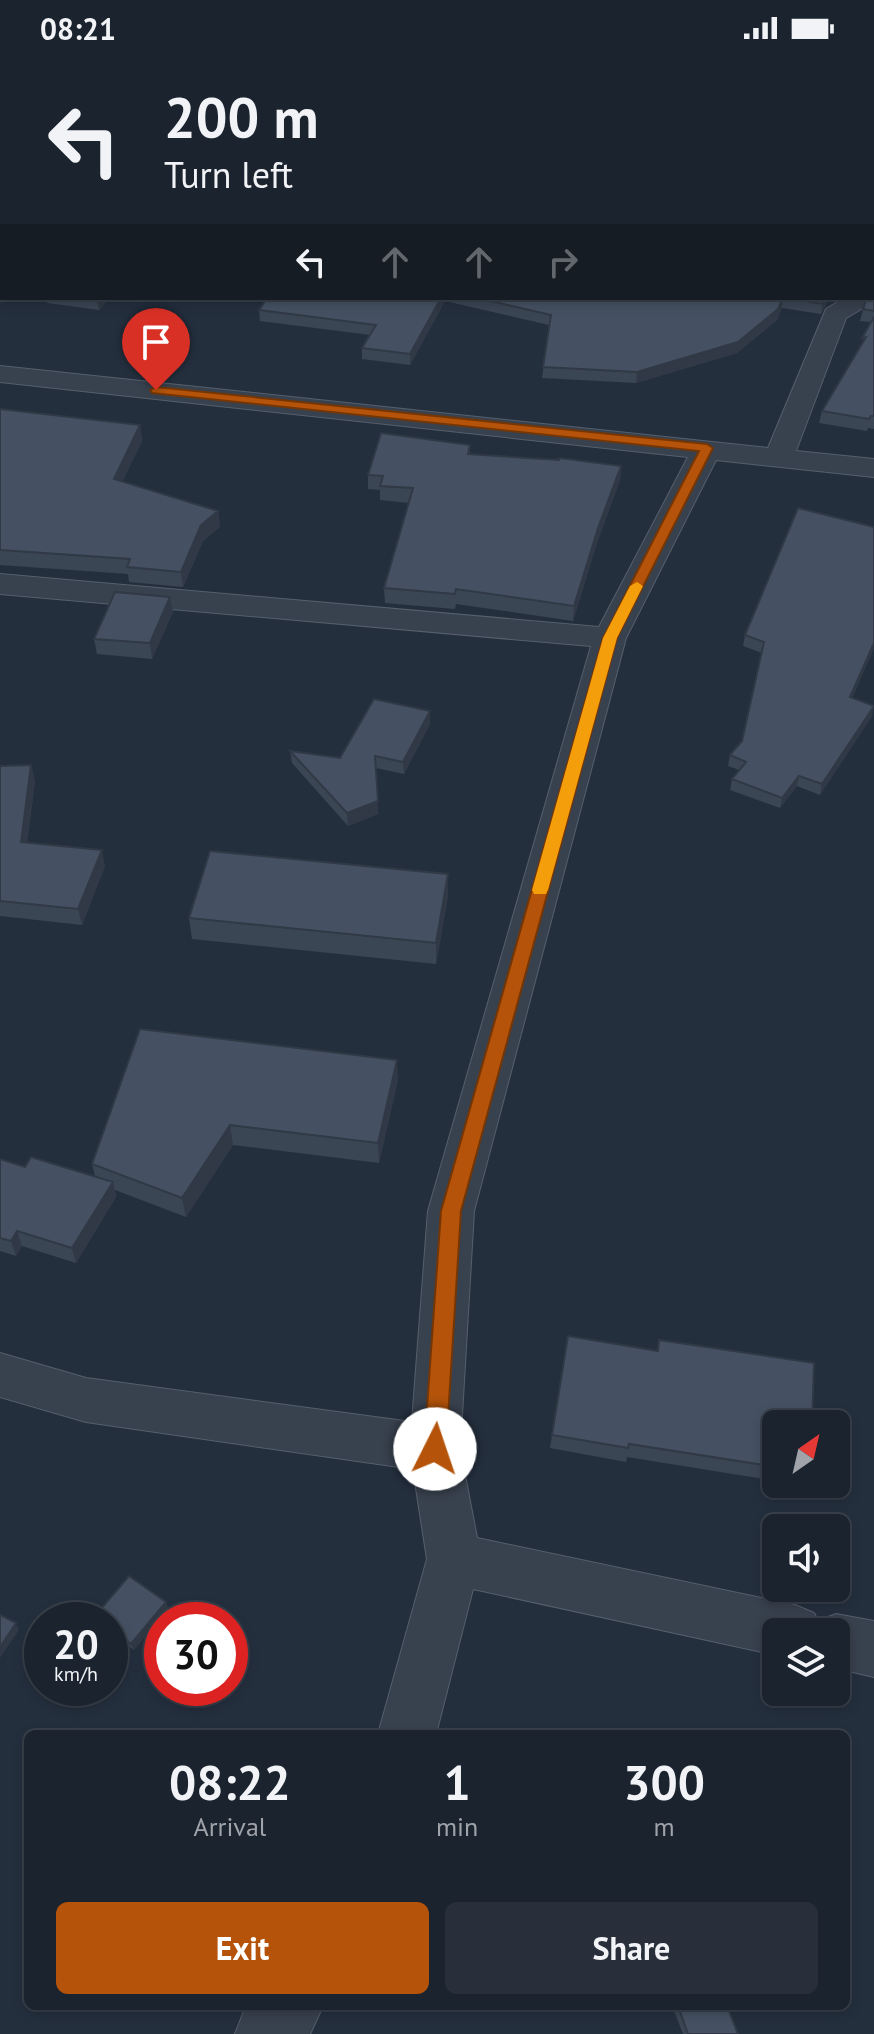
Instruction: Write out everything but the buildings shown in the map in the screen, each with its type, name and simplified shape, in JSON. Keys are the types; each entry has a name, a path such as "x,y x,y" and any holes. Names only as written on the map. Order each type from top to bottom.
{"street":[{"path":"779,457 835,314 859,300"},
{"path":"0,374 874,468"},
{"path":"408,1730 454,1559 435,1449 451,1211 610,638 707,448"},
{"path":"0,584 610,638"},
{"path":"0,1375 86,1400 435,1449"},
{"path":"454,1559 762,1625"},
{"path":"850,1644 874,1649"},
{"path":"267,2034 282,2022 289,2010"}],"slow traffic":[{"path":"540,890 610,638 637,586"}],"route":[{"path":"156,390 707,448 610,638 451,1211 435,1449"}]}
